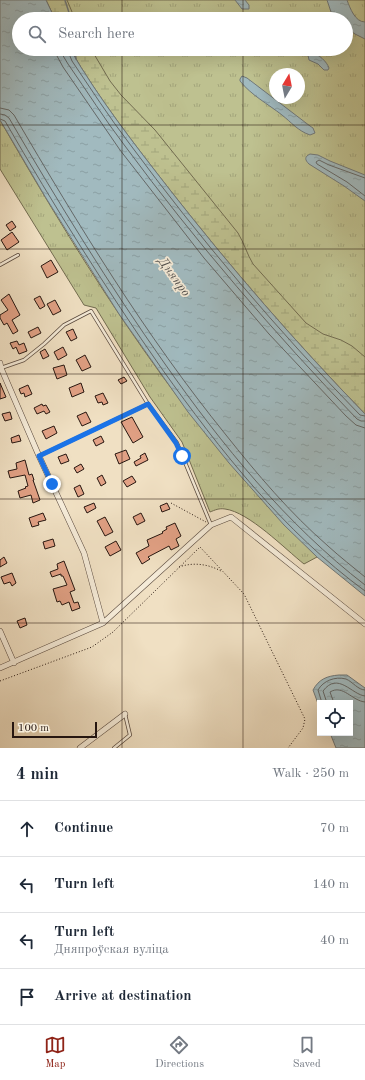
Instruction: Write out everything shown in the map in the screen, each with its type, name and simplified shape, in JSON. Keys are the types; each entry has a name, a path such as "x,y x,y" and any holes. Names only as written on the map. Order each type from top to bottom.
{"street":[{"path":"0,366 39,456 84,553 103,623"},
{"path":"0,668 103,623 211,525 231,517 365,624"},
{"path":"0,632 14,663"},
{"path":"80,748 125,714"}],"lane":[{"path":"0,265 18,256"},
{"path":"0,366 24,360 64,325 91,311 148,404 176,443 211,525"},
{"path":"39,456 148,404"},
{"path":"114,748 130,735 125,714"}],"path":[{"path":"171,503 211,525"},
{"path":"0,681 92,647 113,632 200,547 244,594 305,719 303,728 288,748"},
{"path":"179,567 199,564 216,568 223,572"}],"green space":[{"path":"46,0 365,0 365,414 280,324 99,94 75,56 353,56 353,12 52,12"},
{"path":"46,0 67,0 72,12 52,12"},
{"path":"74,56 95,56 110,81 121,95 155,130 238,233 253,264 306,323 323,334 341,340 352,346 365,357 365,414 289,332 193,219 118,121"},
{"path":"0,120 69,237 144,350 183,404 225,457 270,508 317,557 304,564 256,524 245,517 225,509 210,512 182,442 150,397 96,308 84,305 0,169"}],"water":[{"name":"Дняпро","path":"0,0 46,0 52,12 12,12 12,56 74,56 118,121 193,219 289,332 365,414 365,596 317,557 284,525 229,463 188,412 119,314 46,198 0,120"},
{"path":"235,0 245,0 249,5 249,9 242,9"},
{"path":"327,0 347,0 352,12 331,12"},
{"path":"353,13 358,20 365,22 365,39 353,33"},
{"path":"308,56 318,56 325,61 329,68 328,70 324,70 318,64 309,60"},
{"path":"242,76 247,78 269,95 269,104 281,104 313,128 315,133 310,135 295,126 254,95 244,86 240,79"},
{"path":"310,154 318,155 365,175 365,201 309,164 306,159"},
{"path":"347,675 365,688 365,748 336,748 331,736 353,736 353,700 317,701 313,690 318,683 331,676"}],"building":[{"path":"12,221 16,227 10,231 6,225"},
{"path":"12,232 19,242 7,250 1,240"},
{"path":"51,260 58,272 47,278 41,266"},
{"path":"9,294 20,315 12,320 18,331 13,334 7,323 4,325 0,318 0,315 8,310 1,300"},
{"path":"40,296 45,306 40,309 34,299"},
{"path":"55,300 61,311 53,315 47,304"},
{"path":"38,327 41,333 31,338 28,332"},
{"path":"73,329 77,338 71,341 66,332"},
{"path":"17,341 19,345 24,343 27,351 19,354 16,347 13,349 10,343"},
{"path":"63,347 67,355 58,360 54,352"},
{"path":"45,349 49,356 43,359 40,352"},
{"path":"85,355 91,367 82,371 76,360"},
{"path":"64,365 67,375 57,379 53,368"},
{"path":"124,377 127,381 121,384 118,380"},
{"path":"0,383 6,397 0,399"},
{"path":"81,383 84,392 72,397 69,388"},
{"path":"28,385 32,394 25,397 24,393 21,394 19,389"},
{"path":"103,393 108,403 103,405 102,402 98,403 95,396"},
{"path":"42,404 43,406 46,405 50,412 46,414 44,411 37,414 34,408"},
{"path":"10,412 12,419 5,421 2,414"},
{"path":"86,412 91,422 82,426 77,416"},
{"path":"132,417 143,437 133,443 121,422"},
{"path":"54,426 57,433 46,439 42,431"},
{"path":"19,435 21,441 12,443 11,438"},
{"path":"101,436 104,442 96,446 93,440"},
{"path":"126,450 130,459 119,464 115,454"},
{"path":"145,453 148,460 136,466 134,462 141,458 140,456"},
{"path":"66,454 69,461 61,464 58,457"},
{"path":"25,460 29,475 32,474 40,500 33,503 31,495 20,498 18,491 28,486 25,475 10,478 8,471 17,469 16,463"},
{"path":"81,464 84,469 77,473 74,468"},
{"path":"102,475 106,483 101,486 97,478"},
{"path":"132,476 136,482 127,487 123,481"},
{"path":"80,485 84,494 78,497 74,488"},
{"path":"94,503 96,508 87,513 84,507"},
{"path":"167,503 170,509 162,512 160,506"},
{"path":"43,513 46,520 38,522 39,525 32,527 29,518"},
{"path":"141,513 145,521 137,525 133,517"},
{"path":"105,517 113,532 105,536 97,521"},
{"path":"175,523 181,536 176,539 179,546 171,550 169,546 148,557 150,559 142,564 136,553 149,546 147,540 163,533 162,532 167,529 166,527"},
{"path":"53,539 55,546 45,549 43,542"},
{"path":"116,541 121,550 110,556 105,547"},
{"path":"4,557 7,563 0,567 0,560"},
{"path":"64,561 75,590 70,592 74,603 78,602 80,608 72,611 69,602 62,605 60,601 57,602 53,589 67,585 63,576 61,576 61,574 52,577 50,572 58,569 57,564"},
{"path":"12,573 16,583 12,586 10,582 4,584 1,577"},
{"path":"25,618 27,625 20,628 17,621"}],"waterway":[{"path":"65,0 69,12"}],"route":[{"path":"52,484 39,456 148,404 176,443 182,456"}]}
